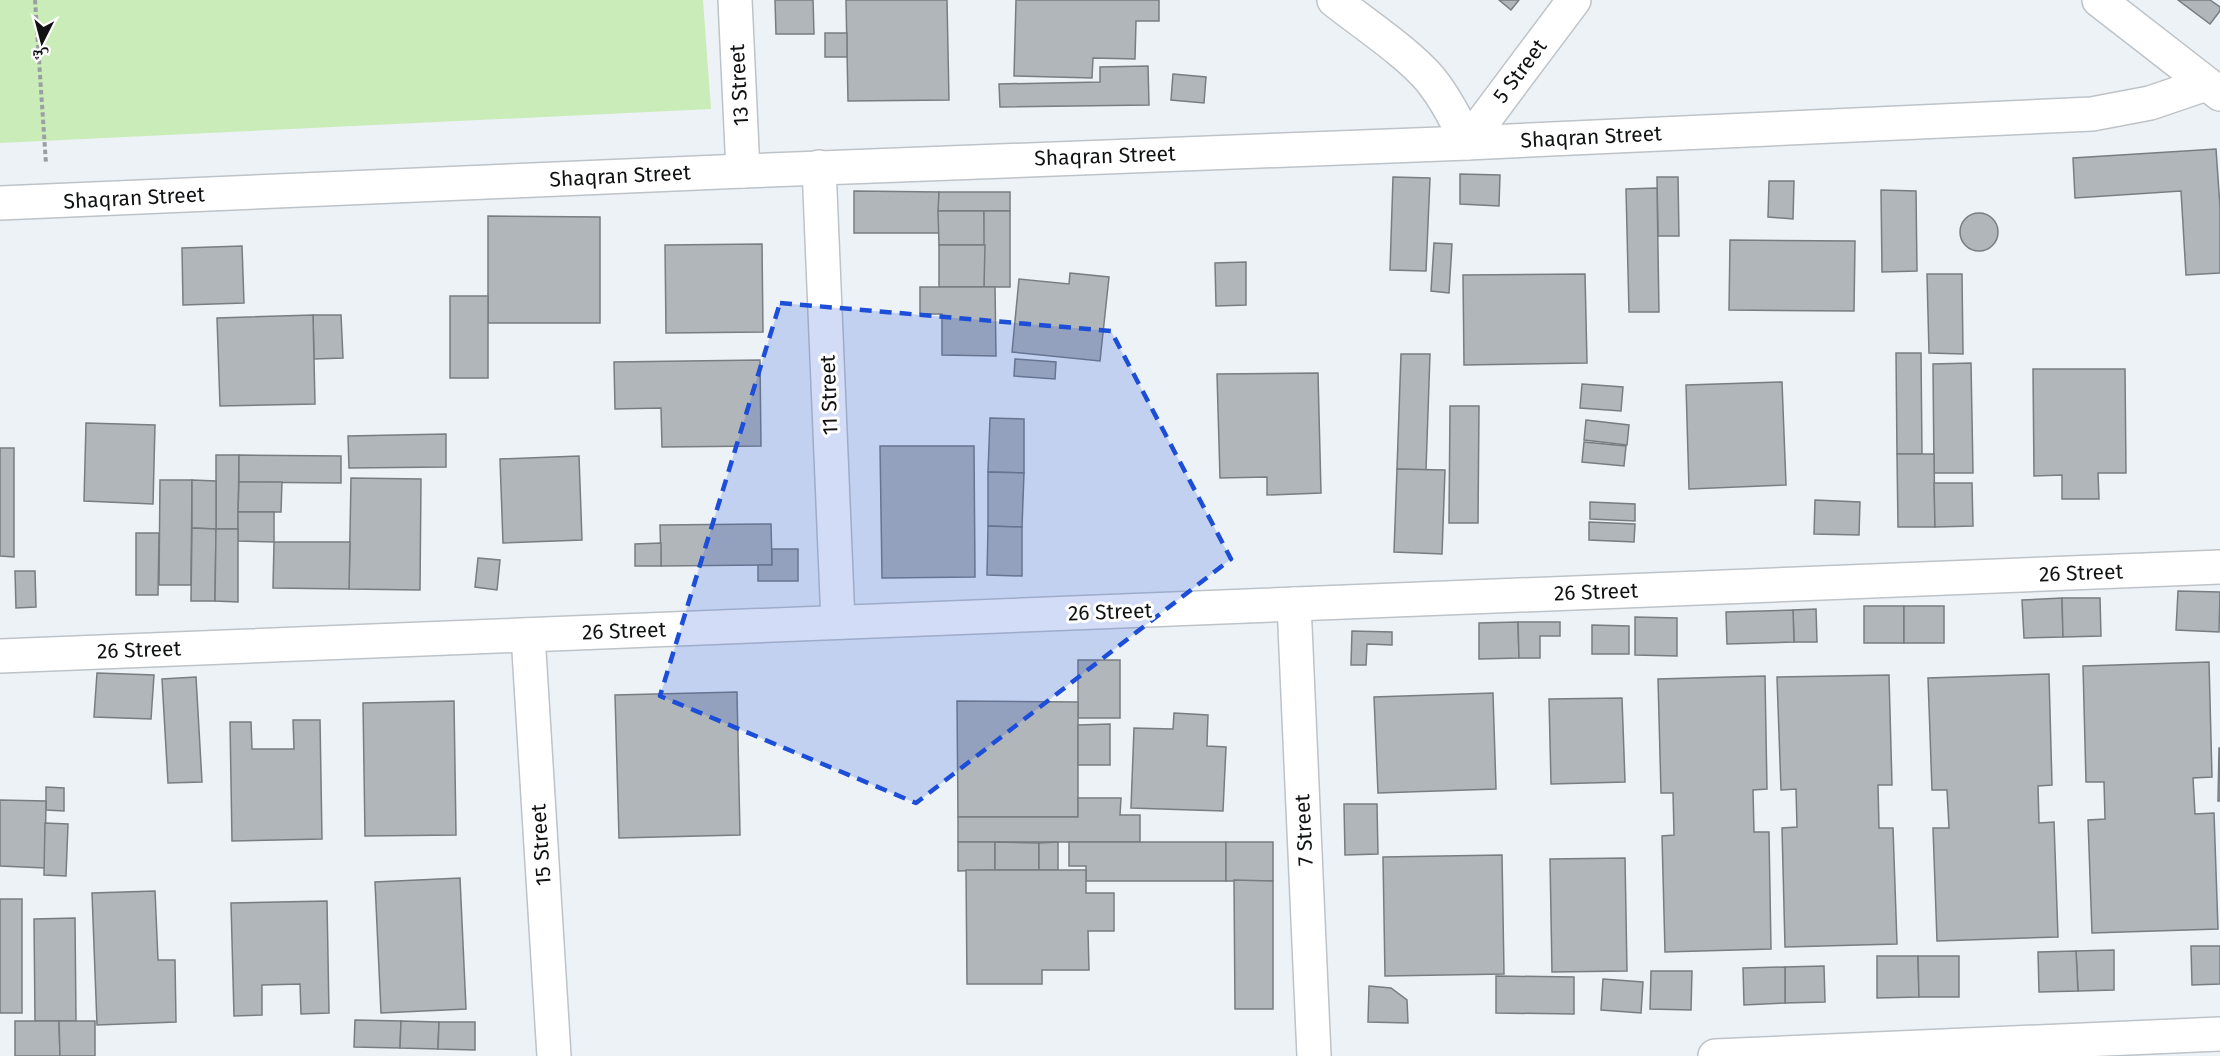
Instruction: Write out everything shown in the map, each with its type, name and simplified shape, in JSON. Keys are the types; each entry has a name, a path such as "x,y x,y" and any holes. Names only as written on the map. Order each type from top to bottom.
{"street":[{"name":"13 Street","path":"735,0 743,171"},
{"path":"1334,0 1428,78 1457,119 1467,143"},
{"name":"5 Street","path":"1467,143 1574,0"},
{"path":"2099,0 2213,89"},
{"name":"Shaqran Street","path":"0,203 819,167 1467,143 2092,114 2213,89"},
{"name":"11 Street","path":"819,167 838,622"},
{"name":"26 Street","path":"0,656 2220,567"},
{"name":"7 Street","path":"1294,604 1314,1056"},
{"name":"15 Street","path":"528,635 554,1056"},
{"path":"1715,1056 2152,1047 2220,1034"}],"path":[{"path":"35,0 48,202"}],"highlighted area":[{"path":"780,303 1111,331 1231,559 916,803 660,696"}],"green space":[{"path":"0,0 703,0 711,109 0,143"}],"building":[{"path":"775,0 813,0 814,34 776,34"},
{"path":"846,0 947,0 949,100 848,101"},
{"path":"1016,0 1159,0 1159,21 1136,21 1135,59 1093,58 1092,78 1014,76"},
{"path":"1499,0 1519,0 1511,10"},
{"path":"2178,0 2210,0 2220,7 2220,11 2210,24"},
{"path":"825,33 847,33 847,57 825,57"},
{"path":"1148,66 1149,105 1000,107 999,84 1100,82 1100,67"},
{"path":"1173,74 1206,77 1204,103 1171,100"},
{"path":"2216,149 2220,207 2220,273 2186,275 2181,191 2075,198 2073,158"},
{"path":"1460,174 1500,175 1499,206 1460,204"},
{"path":"1393,177 1430,178 1426,271 1390,270"},
{"path":"1657,177 1678,177 1679,236 1658,236"},
{"path":"1769,181 1794,181 1793,219 1768,217"},
{"path":"1657,188 1659,312 1629,312 1626,189"},
{"path":"1881,190 1916,191 1917,271 1882,272"},
{"path":"854,191 939,192 939,233 854,233"},
{"path":"939,192 1010,192 1010,211 938,211"},
{"path":"938,211 984,211 985,245 939,245"},
{"path":"984,211 1010,211 1010,287 984,287"},
{"path":"1979,213 1993,218 1998,232 1993,246 1979,251 1965,246 1960,232 1965,218"},
{"path":"488,216 600,217 600,323 488,323"},
{"path":"1730,240 1855,241 1854,311 1729,310"},
{"path":"1434,243 1452,244 1449,293 1431,291"},
{"path":"762,244 763,332 666,333 665,245"},
{"path":"939,245 985,245 984,287 939,287"},
{"path":"242,246 244,303 183,305 182,248"},
{"path":"1246,262 1246,305 1216,306 1215,263"},
{"path":"1070,273 1109,277 1100,361 1012,352 1019,279 1069,284"},
{"path":"1585,274 1587,363 1464,365 1463,275"},
{"path":"1927,274 1962,274 1963,354 1929,353"},
{"path":"920,287 995,287 996,356 942,355 942,314 920,314"},
{"path":"450,296 488,296 488,378 450,378"},
{"path":"313,315 341,315 343,358 314,359"},
{"path":"313,315 315,404 220,406 217,318"},
{"path":"1896,353 1921,353 1922,454 1897,454"},
{"path":"1401,354 1430,354 1426,470 1397,469"},
{"path":"1015,359 1056,362 1055,379 1014,376"},
{"path":"760,360 761,446 662,447 661,408 615,409 614,362"},
{"path":"1971,363 1973,473 1934,473 1933,364"},
{"path":"2033,369 2125,369 2126,473 2098,473 2099,499 2062,499 2062,475 2034,476"},
{"path":"1318,373 1321,493 1267,495 1267,477 1220,478 1217,374"},
{"path":"1782,382 1786,485 1689,489 1686,385"},
{"path":"1582,384 1623,387 1621,411 1580,408"},
{"path":"1450,406 1479,406 1478,523 1449,523"},
{"path":"990,418 1024,419 1024,473 988,472"},
{"path":"1586,420 1629,425 1627,445 1584,440"},
{"path":"86,423 155,425 153,504 84,501"},
{"path":"446,434 446,467 349,468 348,436"},
{"path":"1584,442 1626,446 1624,466 1582,462"},
{"path":"880,446 974,446 975,577 882,578"},
{"path":"0,448 14,448 14,557 0,556"},
{"path":"1897,454 1934,454 1935,527 1898,527"},
{"path":"216,455 239,455 238,529 216,529"},
{"path":"239,455 341,456 341,483 239,482"},
{"path":"579,456 582,540 503,543 500,459"},
{"path":"1397,469 1445,470 1442,554 1394,552"},
{"path":"988,472 1024,473 1022,527 988,526"},
{"path":"351,478 421,479 420,590 349,589"},
{"path":"160,480 192,480 191,585 159,585"},
{"path":"192,480 216,481 216,529 192,528"},
{"path":"239,482 282,482 281,512 238,512"},
{"path":"1934,483 1972,483 1973,526 1935,527"},
{"path":"1815,500 1860,502 1859,535 1814,534"},
{"path":"1590,502 1635,504 1635,521 1590,519"},
{"path":"238,512 274,512 274,542 238,541"},
{"path":"1589,522 1635,524 1634,542 1589,540"},
{"path":"771,524 772,565 661,566 660,525"},
{"path":"988,526 1022,527 1022,576 987,575"},
{"path":"192,528 216,529 215,601 191,601"},
{"path":"216,529 238,529 238,602 215,601"},
{"path":"136,533 159,533 158,595 136,595"},
{"path":"274,542 350,542 349,589 273,588"},
{"path":"661,543 661,566 635,566 635,544"},
{"path":"772,549 798,549 798,581 758,581 758,565 772,565"},
{"path":"478,558 500,560 497,590 475,587"},
{"path":"15,571 35,571 36,607 16,608"},
{"path":"2178,591 2220,592 2219,632 2176,630"},
{"path":"2062,598 2063,637 2024,638 2022,600"},
{"path":"2062,598 2100,598 2101,636 2063,637"},
{"path":"1864,606 1904,606 1904,643 1864,643"},
{"path":"1904,606 1944,606 1944,643 1904,643"},
{"path":"1816,609 1817,642 1794,642 1793,610"},
{"path":"1793,610 1794,642 1727,644 1726,612"},
{"path":"1635,617 1677,618 1677,656 1635,655"},
{"path":"1518,622 1519,658 1479,659 1479,623"},
{"path":"1518,622 1560,622 1560,636 1540,636 1540,658 1519,658"},
{"path":"1592,625 1629,626 1629,654 1592,654"},
{"path":"1352,631 1392,632 1392,645 1367,644 1366,665 1351,665"},
{"path":"1078,660 1120,660 1120,718 1078,718"},
{"path":"2209,662 2212,777 2193,778 2195,814 2214,813 2218,929 2092,933 2088,820 2105,819 2104,782 2086,782 2083,666"},
{"path":"97,673 154,675 151,719 94,717"},
{"path":"2049,674 2052,785 2038,786 2039,823 2054,822 2058,937 1937,941 1933,828 1949,828 1947,790 1932,790 1928,678"},
{"path":"1889,675 1892,785 1878,785 1879,828 1893,828 1897,944 1785,947 1782,828 1797,827 1796,789 1781,790 1777,677"},
{"path":"1765,676 1767,789 1753,790 1754,832 1769,832 1771,949 1665,952 1662,836 1674,835 1673,793 1661,793 1658,679"},
{"path":"196,677 202,782 168,783 162,679"},
{"path":"737,692 740,835 619,838 615,695"},
{"path":"1493,693 1496,789 1378,793 1374,697"},
{"path":"1622,698 1625,782 1551,784 1549,699"},
{"path":"454,701 456,835 365,836 363,703"},
{"path":"957,701 1078,702 1078,817 958,817"},
{"path":"1174,713 1208,715 1207,746 1226,747 1223,811 1131,808 1134,728 1173,729"},
{"path":"293,720 320,720 322,839 232,841 230,722 251,722 252,749 294,749"},
{"path":"1110,724 1110,765 1078,765 1078,725"},
{"path":"2219,748 2220,801 2218,801"},
{"path":"46,787 64,788 64,811 46,810"},
{"path":"1078,798 1121,798 1120,815 1140,815 1140,842 958,842 958,817 1078,817"},
{"path":"0,800 46,801 45,868 0,866"},
{"path":"1344,804 1377,804 1378,854 1345,855"},
{"path":"45,823 68,824 66,876 44,875"},
{"path":"958,842 995,842 995,870 958,871"},
{"path":"995,842 1039,843 1039,870 995,870"},
{"path":"1058,842 1058,870 1039,870 1039,843"},
{"path":"1069,842 1226,842 1226,881 1086,881 1086,866 1069,866"},
{"path":"1226,842 1273,842 1273,881 1226,881"},
{"path":"1502,855 1504,974 1385,976 1383,857"},
{"path":"1625,858 1627,971 1552,972 1550,859"},
{"path":"966,870 1086,870 1086,893 1114,893 1114,931 1088,931 1089,970 1042,970 1042,984 967,984"},
{"path":"460,878 466,1009 381,1013 375,882"},
{"path":"1234,880 1273,881 1273,1009 1235,1009"},
{"path":"155,891 158,960 175,960 176,1022 97,1025 92,893"},
{"path":"0,899 22,899 22,1013 0,1013"},
{"path":"327,901 329,1013 301,1014 300,984 262,985 262,1015 234,1016 231,903"},
{"path":"75,918 76,1021 35,1021 34,919"},
{"path":"2191,946 2220,946 2220,984 2192,985"},
{"path":"2114,950 2114,990 2078,991 2076,951"},
{"path":"2076,951 2078,991 2039,992 2038,952"},
{"path":"1877,956 1918,956 1919,997 1877,998"},
{"path":"1918,956 1959,956 1959,997 1919,997"},
{"path":"1824,966 1825,1002 1785,1003 1785,967"},
{"path":"1785,967 1785,1003 1744,1005 1743,968"},
{"path":"1651,971 1692,971 1691,1010 1650,1009"},
{"path":"1496,976 1574,977 1574,1014 1496,1013"},
{"path":"1603,979 1643,982 1641,1013 1601,1010"},
{"path":"1369,986 1391,988 1407,1000 1408,1023 1368,1022"},
{"path":"355,1020 401,1021 400,1048 354,1047"},
{"path":"15,1021 59,1021 60,1056 15,1056"},
{"path":"59,1021 95,1021 95,1056 60,1056"},
{"path":"401,1021 439,1022 438,1049 400,1048"},
{"path":"439,1022 475,1022 475,1050 438,1049"}]}
